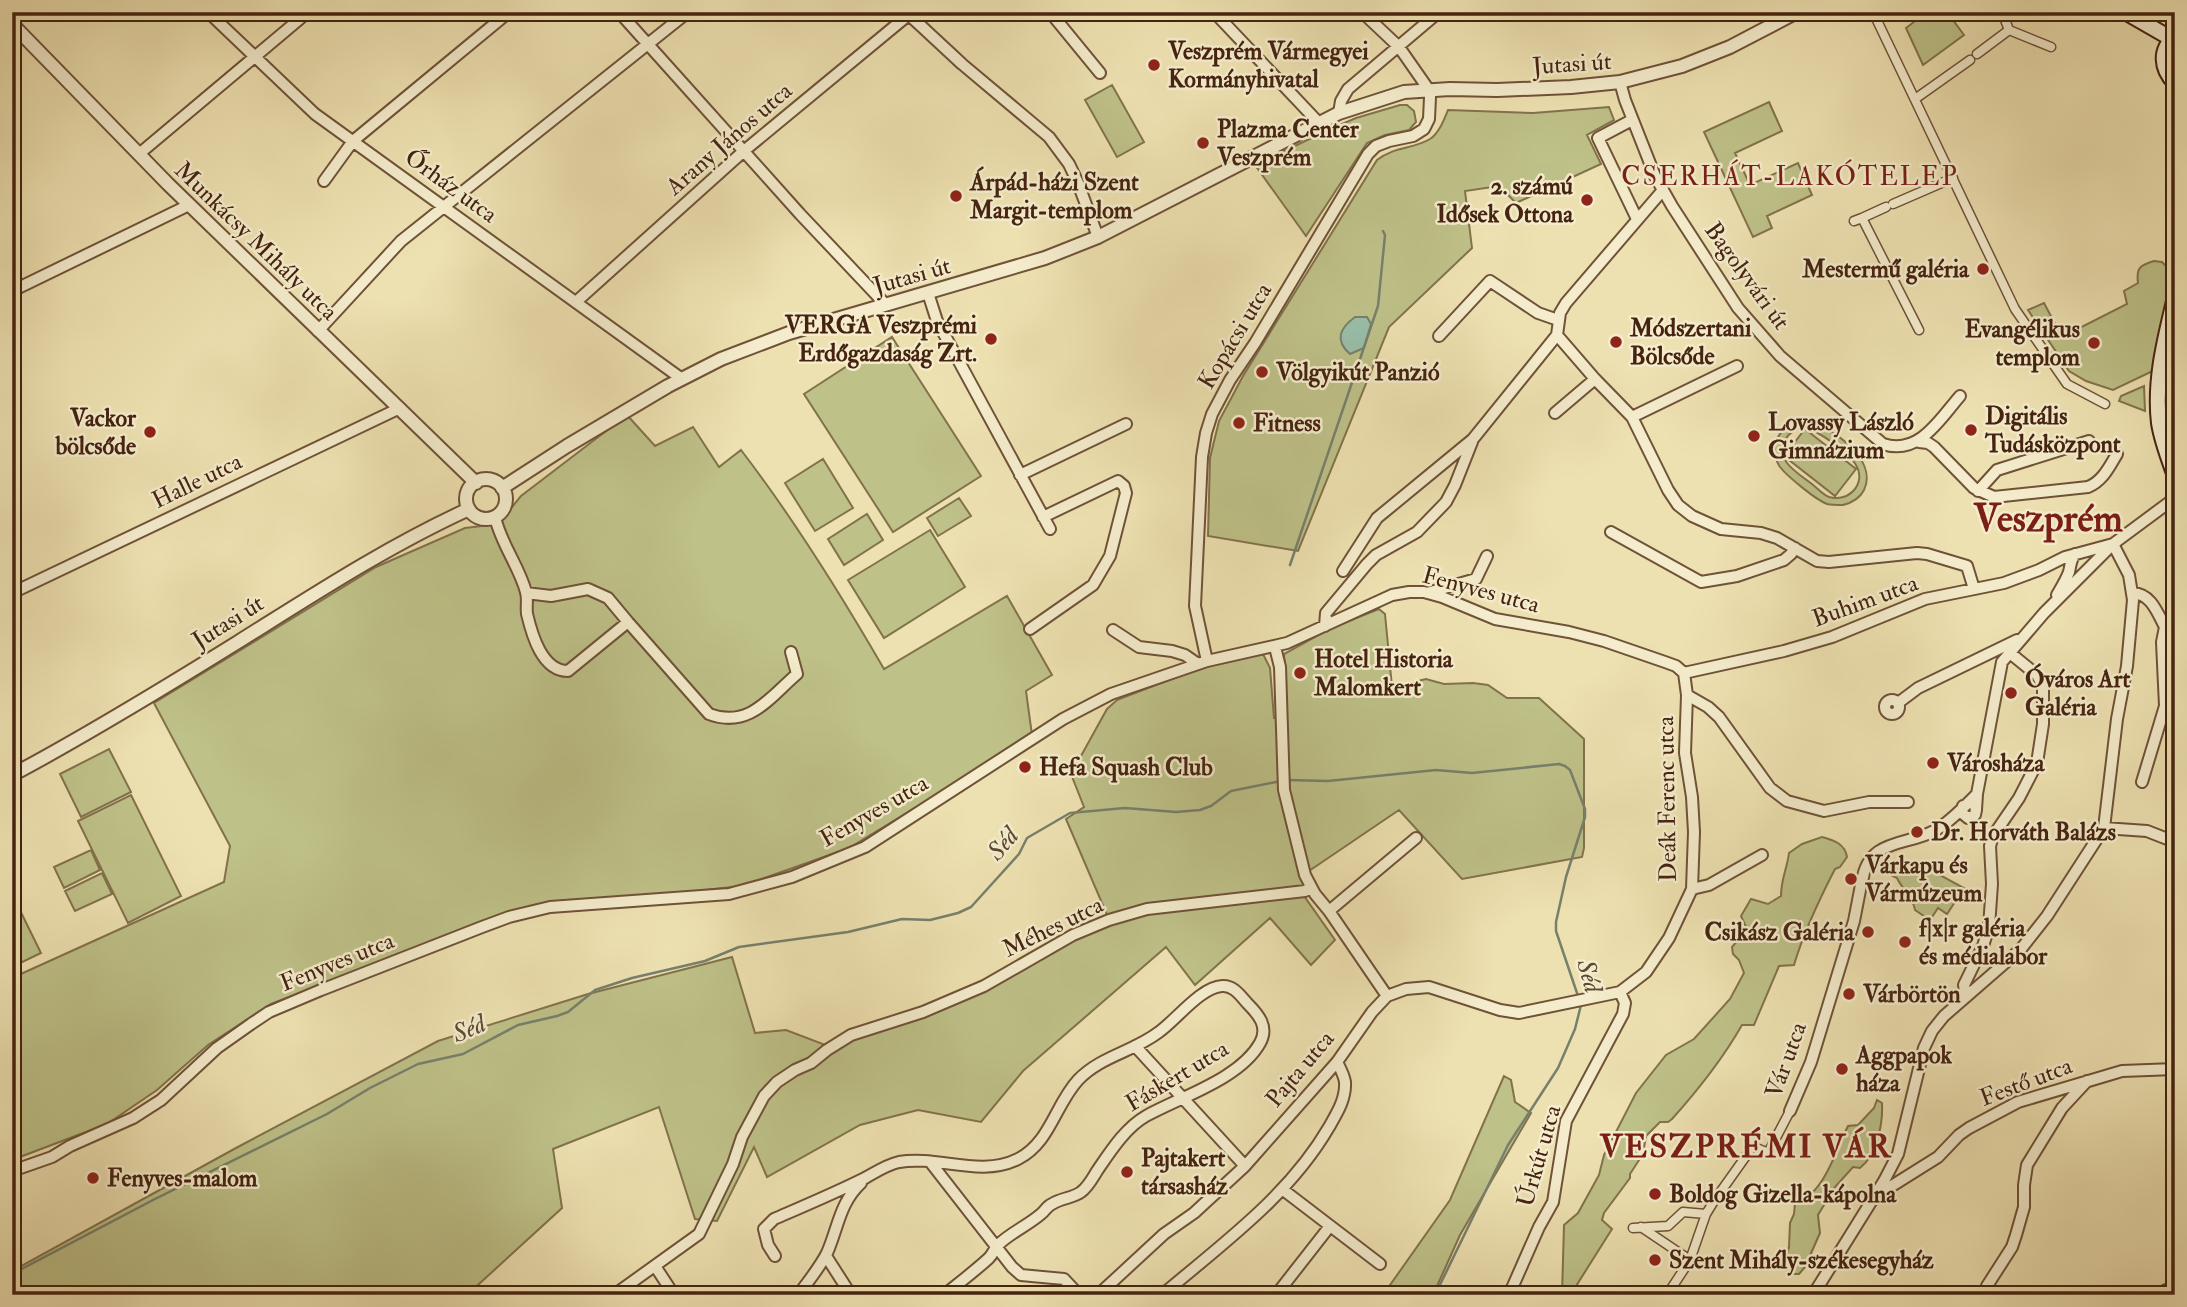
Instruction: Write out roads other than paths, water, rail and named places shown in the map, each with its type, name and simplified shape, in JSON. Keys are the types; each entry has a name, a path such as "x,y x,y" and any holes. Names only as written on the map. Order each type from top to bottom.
{"main road":[{"path":"2130,15 2171,41 2163,57 2168,76 2175,83"},
{"path":"2175,297 2159,368 2154,421 2175,476"}],"street":[{"name":"Őrház utca","path":"208,12 309,109 578,301 682,379"},
{"path":"139,154 308,12"},
{"path":"324,181 353,141 509,12"},
{"path":"620,12 800,214 886,305"},
{"path":"318,331 401,241 688,12"},
{"path":"1050,12 1100,73"},
{"path":"1214,12 1318,122"},
{"path":"1362,12 1399,47 1429,90"},
{"path":"1339,113 1341,100 1348,89 1439,12"},
{"name":"Jutasi út","path":"502,488 567,446 721,359 767,340 1045,258 1098,237 1339,113 1404,92 1571,87 1620,82 1682,66 1730,47 1797,12"},
{"path":"1873,12 2015,309 2067,384 2105,404"},
{"path":"2001,12 2010,30 2051,47"},
{"path":"909,13 962,64 1049,138 1069,164 1098,237"},
{"name":"Arany János utca","path":"578,301 745,150 909,13"},
{"name":"Munkácsy Mihály utca","path":"12,24 189,205 476,483"},
{"path":"1915,99 2010,30"},
{"name":"Bagolyvári út","path":"1620,82 1632,120 1663,190 1738,308 1780,356 1884,444 1900,447 1919,442"},
{"name":"Kopácsi utca","path":"1202,662 1195,587 1202,457 1212,414 1368,154 1389,141 1413,136 1427,125 1430,113 1429,90"},
{"path":"1632,120 1598,138 1637,219"},
{"path":"1919,330 1858,219 1953,178"},
{"path":"1343,571 1377,518 1473,439 1557,335 1558,320 1566,303 1663,190"},
{"path":"12,291 189,205"},
{"path":"1439,336 1490,281 1538,313 1558,320"},
{"path":"928,293 937,321 1050,529"},
{"path":"1557,335 1632,417 1668,490 1678,505 1692,516 1721,529 1761,533 1777,538 1823,562 1927,554 1967,566 1974,589"},
{"path":"1632,417 1737,366"},
{"path":"1555,413 1595,379"},
{"path":"1919,442 1961,396"},
{"name":"Halle utca","path":"12,593 400,408"},
{"path":"1020,475 1126,424"},
{"path":"1325,626 1326,613 1367,564 1376,555 1417,532 1446,502 1473,439"},
{"path":"1978,491 1997,470 2089,441"},
{"path":"1919,442 1934,447 1978,491 1994,497 2094,485 2106,473 2117,454"},
{"path":"481,480 493,481 502,488 506,503 495,517 481,518 469,509 468,492 476,483 481,480"},
{"path":"1030,629 1093,585 1110,556 1126,493 1124,486 1118,481 1043,517"},
{"path":"1965,804 1962,813 1968,818 1973,817 2002,662 2044,613 2113,544 2175,498"},
{"name":"Jutasi út","path":"12,775 113,719 289,609 433,525 469,509"},
{"path":"495,517 498,531 526,593 527,612 538,647 551,666 559,671 568,671 628,622"},
{"path":"1611,532 1700,582 1737,576 1784,560 1798,550"},
{"path":"1813,1295 1898,1154 1924,1048 1932,1031 1944,1016 2031,937 2104,828 2117,719 2127,666 2133,593 2129,575 2113,544"},
{"name":"Buhim utca","path":"1684,673 1784,652 1858,628 1925,599 2018,579 2058,560 2113,544"},
{"path":"2044,613 2065,582 2075,554"},
{"path":"1427,593 1476,579 1488,556"},
{"path":"2070,568 2077,573 2085,573"},
{"path":"526,593 551,596 588,589 608,598 709,715 723,719 736,719 752,713 797,674 791,652"},
{"name":"Fenyves utca","path":"12,1171 52,1157 70,1146 133,1118 161,1100 217,1048 269,1012 290,1003 481,927 550,907 729,894 792,877 864,847 1082,708 1111,694 1202,662 1275,647 1392,595 1427,593 1495,620 1570,632 1604,641 1676,666 1684,673"},
{"path":"2133,593 2141,593 2149,599 2165,627 2162,642 2165,706 2142,782"},
{"path":"1113,630 1139,647 1172,651 1202,662"},
{"path":"1898,703 1917,688 2025,635"},
{"path":"1275,647 1280,667 1284,790 1306,875 1311,887 1387,996"},
{"path":"1966,996 1964,985 1989,927 1992,884 1990,846 1993,836 2019,798 2037,762 2043,724 2043,686 2037,675 2010,653"},
{"name":"Deák Ferenc utca","path":"1387,996 1406,989 1429,987 1500,1010 1519,1013 1620,992 1646,972 1669,937 1692,889 1694,832 1684,735 1687,695 1684,673"},
{"path":"1687,695 1719,717 1770,788 1787,801 1825,811 1869,802 1908,802"},
{"path":"2165,706 2175,697"},
{"name":"Vár utca","path":"1667,1295 1690,1260 1706,1214 1751,1149 1754,1147 1769,1151 1790,1111 1811,1062 1854,921 1866,867 1880,850 1940,828 1977,794"},
{"path":"2104,828 2147,831 2175,842"},
{"path":"1329,911 1416,838"},
{"path":"1692,889 1709,885 1762,855"},
{"name":"Méhes utca","path":"614,1295 699,1234 733,1164 742,1137 764,1096 777,1082 811,1063 851,1035 923,1012 984,986 1073,935 1108,920 1147,909 1306,891 1311,887"},
{"name":"Fáskert utca","path":"944,1295 991,1256 996,1246 1041,1214 1049,1205 1064,1197 1079,1194 1123,1136 1142,1118 1235,1069 1252,1054 1265,1031 1262,1021 1235,990 1225,985 1214,987 1203,994 1159,1033 1135,1046"},
{"name":"Úrkút utca","path":"1509,1295 1553,1202 1566,1121 1623,1014 1625,1003 1620,992"},
{"name":"Pajta utca","path":"1098,1295 1164,1234 1194,1213 1245,1166 1337,1062 1371,1012 1387,996"},
{"path":"775,1256 768,1245 764,1229 774,1219 886,1166 900,1162 988,1167 1019,1158 1033,1149 1040,1140 1077,1081 1093,1066 1135,1046 1245,1166"},
{"path":"1162,1295 1245,1225 1306,1163 1343,1102 1345,1081 1337,1062"},
{"name":"Festő utca","path":"1873,1198 1928,1164 1959,1135 2000,1110 2033,1097 2130,1070 2175,1069"},
{"path":"1986,1294 2017,1235 2024,1207 2027,1165 2062,1108 2087,1081"},
{"path":"931,1163 1021,1275 1064,1279 1079,1295"},
{"path":"798,1294 825,1255 838,1216 851,1192 866,1177"},
{"path":"1282,1189 1380,1264"},
{"path":"1690,1260 1637,1227 1668,1226 1683,1212 1706,1214"},
{"path":"1276,1295 1331,1226"},
{"path":"825,1255 851,1295"},
{"path":"655,1266 674,1295"},
{"path":"2158,1295 2166,1290 2175,1291"}],"waterway":[{"path":"1290,565 1378,306 1385,235 1383,231"},
{"name":"Séd","path":"1287,780 1328,781 1436,770 1472,773 1559,764 1565,766 1570,770 1585,809 1585,817 1566,877 1556,931 1579,999"},
{"name":"Séd","path":"12,1274 155,1199 327,1114 418,1064 463,1054 518,1025 568,1012 595,990 632,978 705,961 739,947 848,932 902,919 930,920 958,913 971,907 1019,854 1027,838 1070,813 1125,808 1176,812 1200,810 1211,806 1231,791 1281,781"},
{"name":"Séd","path":"1435,1295 1508,1145 1558,1068 1575,1029 1581,1005"}],"place":[{"name":"Veszprém Vármegyei Kormányhivatal","path":"1154,65"},
{"name":"Plazma Center Veszprém","path":"1203,143"},
{"name":"Árpád-házi Szent Margit-templom","path":"956,196"},
{"name":"2. számú Idősek Ottona","path":"1587,200"},
{"name":"Mestermű galéria","path":"1983,269"},
{"name":"VERGA Veszprémi Erdőgazdaság Zrt.","path":"991,339"},
{"name":"Módszertani Bölcsőde","path":"1616,342"},
{"name":"Evangélikus templom","path":"2094,343"},
{"name":"Völgyikút Panzió","path":"1262,372"},
{"name":"Fitness","path":"1239,423"},
{"name":"Digitális Tudásközpont","path":"1971,430"},
{"name":"Vackor bölcsőde","path":"150,432"},
{"name":"Lovassy László Gimnázium","path":"1754,436"},
{"name":"Hotel Historia Malomkert","path":"1300,673"},
{"name":"Óváros Art Galéria","path":"2011,693"},
{"name":"Városháza","path":"1933,763"},
{"name":"Hefa Squash Club","path":"1025,767"},
{"name":"Dr. Horváth Balázs","path":"1917,832"},
{"name":"Várkapu és Vármúzeum","path":"1851,879"},
{"name":"Csikász Galéria","path":"1868,932"},
{"name":"f|x|r galéria és médialabor","path":"1905,942"},
{"name":"Várbörtön","path":"1849,994"},
{"name":"Aggpapok háza","path":"1842,1069"},
{"name":"Pajtakert társasház","path":"1127,1172"},
{"name":"Fenyves-malom","path":"93,1178"},
{"name":"Boldog Gizella-kápolna","path":"1655,1194"},
{"name":"Szent Mihály-székesegyház","path":"1655,1260"}],"district":[{"name":"CSERHÁT-LAKÓTELEP","path":"1790,177"},
{"name":"Veszprém","path":"2048,519"},
{"name":"VESZPRÉMI VÁR","path":"1746,1147"}]}
